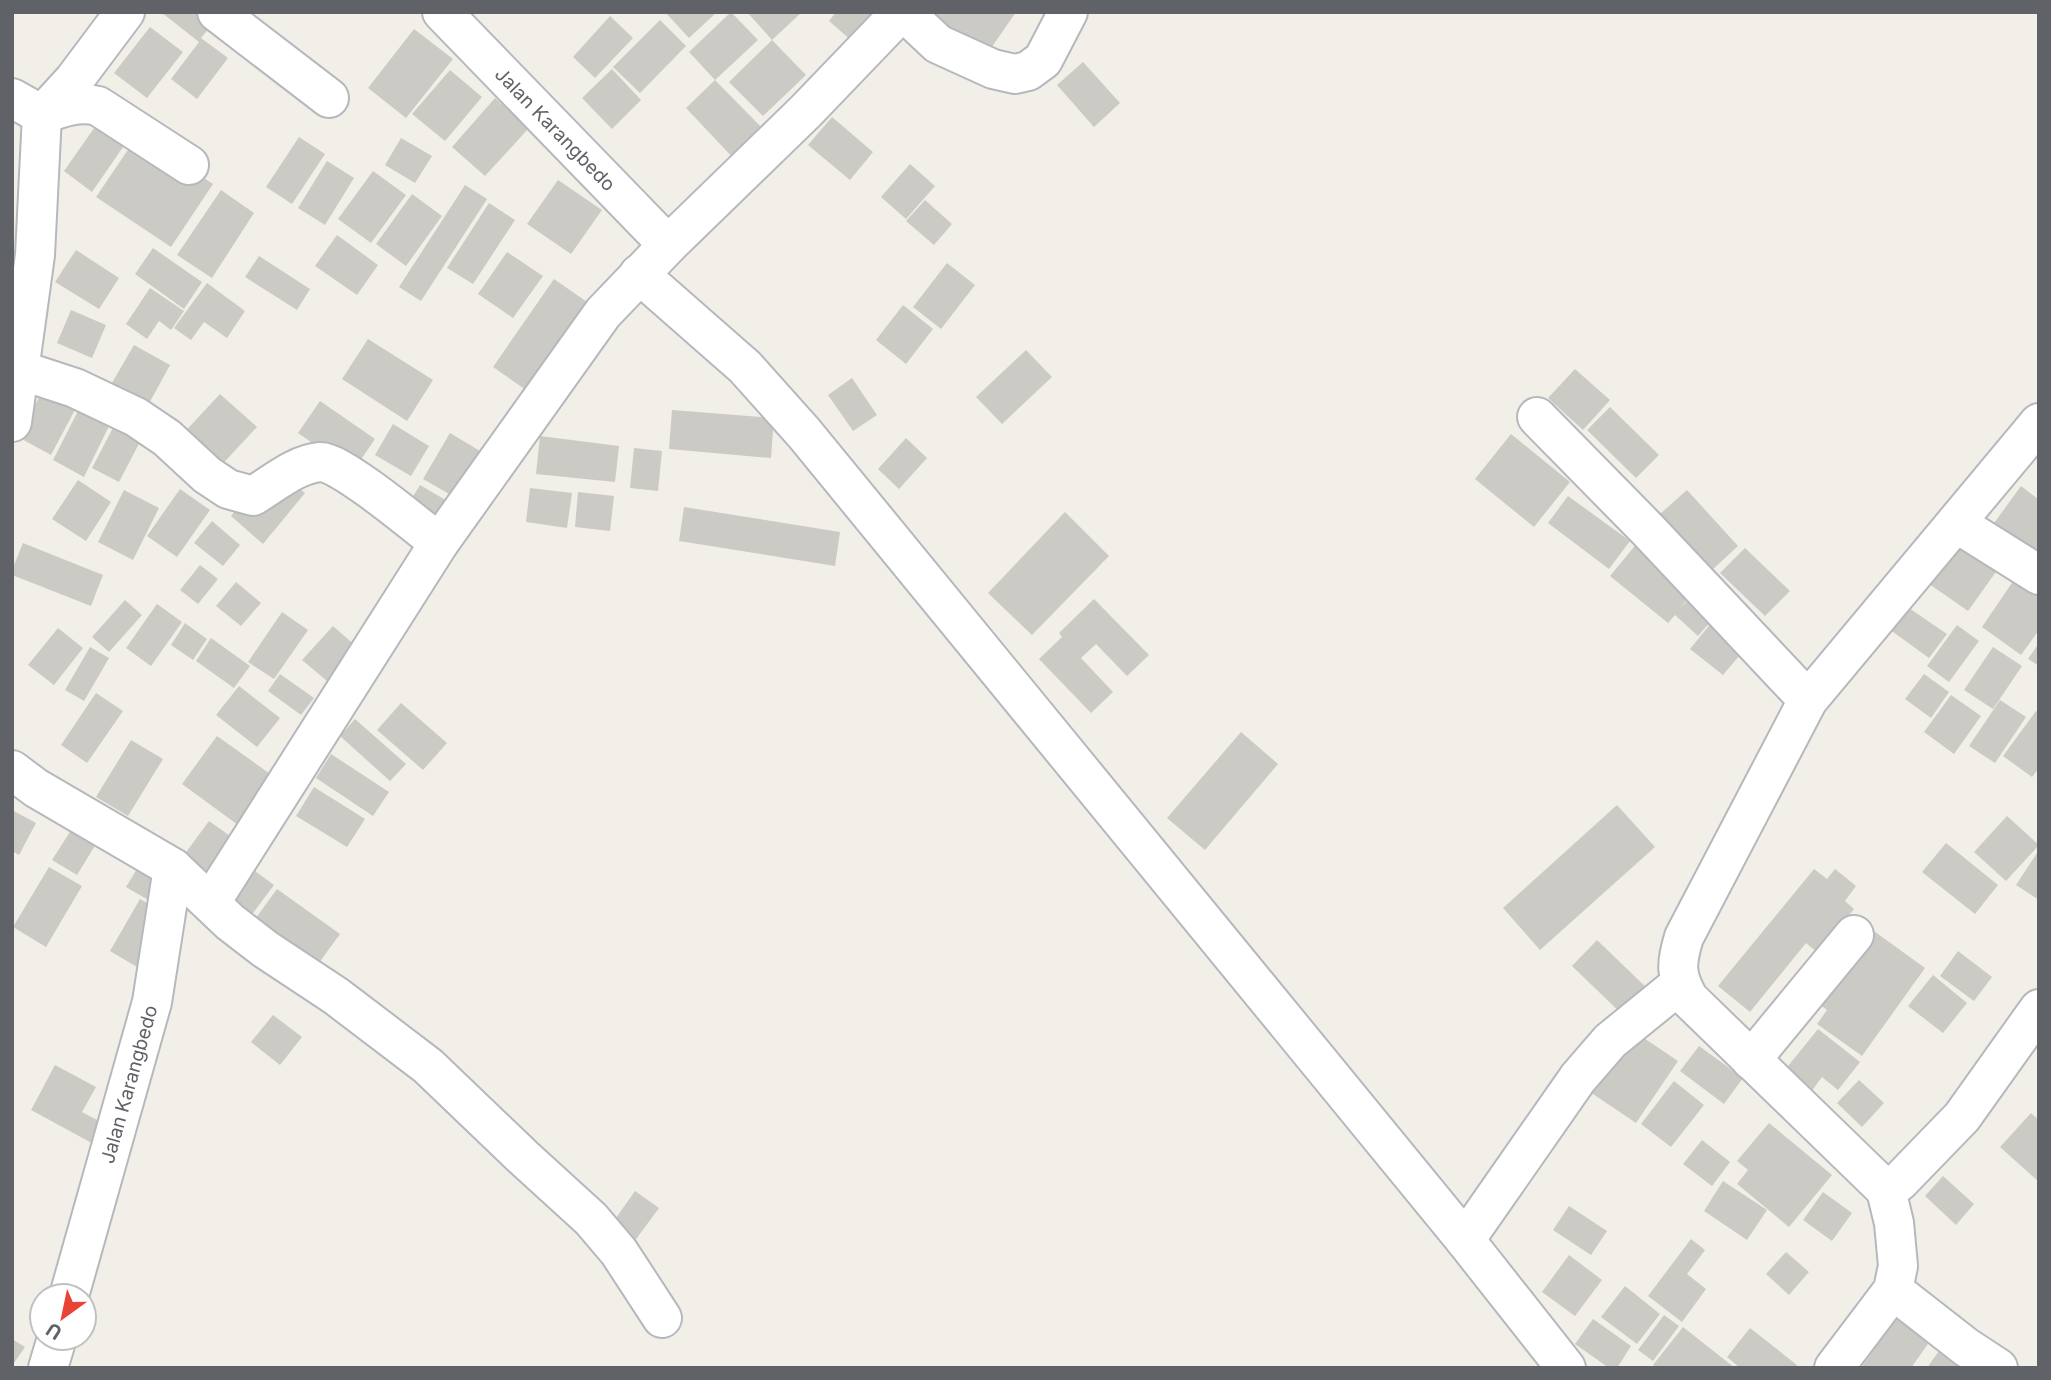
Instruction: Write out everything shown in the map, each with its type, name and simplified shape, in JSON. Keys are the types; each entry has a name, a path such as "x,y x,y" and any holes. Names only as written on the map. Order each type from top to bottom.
{"street":[{"path":"27,107 81,71 125,12"},
{"path":"217,12 329,98"},
{"name":"Jalan Karangbedo","path":"442,12 668,245"},
{"path":"211,902 439,543 603,313 639,274 806,111 902,12 938,44 984,66 1015,74 1028,71 1043,60 1068,12"},
{"path":"27,107 89,104 98,106 189,165"},
{"path":"12,422 35,255 27,107"},
{"path":"639,274 745,368 804,433 1465,1240 1566,1368"},
{"path":"20,370 75,388 136,417 167,438 228,489 253,496 305,464 324,461 347,473 439,543"},
{"path":"1536,417 1648,530 1808,701"},
{"path":"1834,1368 1893,1290 1898,1266 1894,1223 1886,1190 1689,999 1680,984 1677,961 1684,937 1808,701 2039,423"},
{"path":"1956,523 2039,575"},
{"path":"12,770 36,788 173,868 230,922 265,949 336,996 428,1066 591,1219 619,1252 662,1318"},
{"name":"Jalan Karangbedo","path":"73,1282 152,1002 173,868"},
{"path":"1751,1060 1854,935"},
{"path":"1465,1240 1578,1077 1610,1041 1680,984"},
{"path":"1886,1190 1899,1182 1962,1117 2039,1009"},
{"path":"1893,1290 1966,1347 1998,1368"}],"building":[{"path":"161,12 202,12 214,22 201,38 228,58 197,99 171,79 199,42"},
{"path":"665,12 717,12 689,38"},
{"path":"731,12 758,40 715,80 689,52"},
{"path":"747,12 802,12 772,40"},
{"path":"836,12 876,12 860,48 829,21"},
{"path":"926,12 1016,12 987,54"},
{"path":"610,16 633,38 595,78 573,57"},
{"path":"660,20 686,46 640,93 613,67"},
{"path":"150,27 183,52 147,98 114,73"},
{"path":"414,29 453,59 406,118 368,88"},
{"path":"772,40 806,75 763,116 729,82"},
{"path":"1083,62 1120,103 1094,127 1057,85"},
{"path":"612,69 641,100 612,129 582,98"},
{"path":"450,70 482,97 445,141 412,114"},
{"path":"715,80 766,132 736,161 686,108"},
{"path":"495,98 529,128 485,176 452,147"},
{"path":"104,114 132,134 92,192 64,171"},
{"path":"832,117 873,152 850,180 808,145"},
{"path":"138,135 213,184 171,247 96,197"},
{"path":"299,137 325,154 292,204 266,187"},
{"path":"401,138 432,156 415,183 385,165"},
{"path":"327,161 354,178 325,225 298,208"},
{"path":"910,164 935,186 906,219 881,197"},
{"path":"373,171 406,195 371,243 338,219"},
{"path":"558,180 602,210 571,254 527,224"},
{"path":"465,185 487,199 421,301 399,287"},
{"path":"221,190 254,213 212,278 177,255"},
{"path":"412,194 442,216 406,266 376,244"},
{"path":"925,200 952,224 934,245 906,221"},
{"path":"489,203 515,220 473,284 447,268"},
{"path":"337,235 378,265 357,295 315,266"},
{"path":"153,248 202,282 184,309 135,274"},
{"path":"76,250 119,278 99,309 55,282"},
{"path":"507,252 543,276 513,318 478,294"},
{"path":"259,256 310,289 297,310 245,277"},
{"path":"947,263 975,285 941,329 913,307"},
{"path":"554,279 600,311 539,399 493,367"},
{"path":"207,283 245,311 227,338 204,322 191,340 174,328"},
{"path":"150,288 184,311 171,330 159,321 147,339 126,324"},
{"path":"903,305 933,329 906,364 876,340"},
{"path":"71,310 106,325 92,358 57,343"},
{"path":"368,339 433,380 407,421 342,379"},
{"path":"134,345 170,365 146,409 109,388"},
{"path":"1026,350 1052,377 1002,424 976,397"},
{"path":"1575,369 1610,400 1583,430 1548,398"},
{"path":"852,378 877,415 853,431 828,395"},
{"path":"44,388 77,406 51,455 18,437"},
{"path":"220,394 257,427 216,471 179,438"},
{"path":"320,401 375,439 353,471 298,433"},
{"path":"82,403 113,418 84,477 53,460"},
{"path":"1610,407 1659,455 1636,478 1587,430"},
{"path":"672,410 774,418 771,458 669,449"},
{"path":"116,422 143,436 119,482 92,468"},
{"path":"393,424 429,446 411,476 375,455"},
{"path":"450,433 485,454 458,499 423,479"},
{"path":"1511,434 1570,482 1534,527 1475,479"},
{"path":"540,436 619,446 615,482 536,474"},
{"path":"906,438 927,458 899,489 878,469"},
{"path":"634,448 662,451 658,491 630,488"},
{"path":"286,478 305,493 263,544 231,516 246,497"},
{"path":"78,480 111,502 86,541 52,519"},
{"path":"420,485 454,505 439,531 404,511"},
{"path":"2021,486 2039,500 2039,547 2029,560 1989,530"},
{"path":"530,488 572,493 567,528 526,522"},
{"path":"180,489 210,510 177,557 147,536"},
{"path":"124,490 159,508 133,560 98,542"},
{"path":"1687,490 1738,546 1711,571 1660,514"},
{"path":"578,492 614,496 610,531 575,527"},
{"path":"1568,496 1630,541 1609,569 1548,523"},
{"path":"684,507 840,532 835,566 679,541"},
{"path":"1065,512 1109,556 1032,635 988,593"},
{"path":"212,521 240,545 223,566 194,543"},
{"path":"1949,533 1998,569 1968,611 1919,577"},
{"path":"1638,542 1696,589 1680,608 1695,593 1718,613 1698,636 1675,615 1668,623 1610,576"},
{"path":"23,543 103,575 91,606 12,575"},
{"path":"1745,548 1790,591 1765,616 1720,573"},
{"path":"200,565 218,579 198,604 180,590"},
{"path":"2016,577 2039,593 2039,630 2021,655 1982,627"},
{"path":"236,582 261,603 241,626 216,606"},
{"path":"1094,599 1149,655 1127,676 1096,644 1081,658 1113,692 1091,713 1039,659 1062,637 1059,633"},
{"path":"125,600 142,615 109,652 92,637"},
{"path":"157,604 182,622 151,666 126,648"},
{"path":"1906,606 1947,634 1929,658 1889,629"},
{"path":"282,612 308,630 274,679 248,662"},
{"path":"1712,622 1745,649 1723,675 1690,649"},
{"path":"185,623 207,639 193,660 171,645"},
{"path":"1957,625 1979,641 1949,682 1927,666"},
{"path":"333,626 358,648 327,681 302,660"},
{"path":"58,628 83,648 54,685 28,665"},
{"path":"211,638 250,666 234,688 196,661"},
{"path":"2039,643 2039,666 2028,659"},
{"path":"90,647 109,658 84,701 65,690"},
{"path":"1993,647 2022,666 1993,709 1964,690"},
{"path":"280,674 314,698 301,715 268,691"},
{"path":"1924,674 1949,692 1931,718 1905,699"},
{"path":"239,686 280,718 257,747 216,715"},
{"path":"96,693 123,711 87,763 61,745"},
{"path":"1951,695 1981,716 1954,754 1924,732"},
{"path":"2000,700 2026,717 1995,763 1969,746"},
{"path":"401,703 447,743 423,770 377,730"},
{"path":"2036,711 2039,713 2039,768 2032,777 2003,756"},
{"path":"355,719 406,764 390,781 340,736"},
{"path":"1241,732 1278,764 1205,850 1167,818"},
{"path":"217,736 273,776 238,825 182,784"},
{"path":"131,740 163,759 128,816 96,797"},
{"path":"331,754 389,792 373,816 316,778"},
{"path":"314,787 365,819 347,847 296,816"},
{"path":"1617,805 1655,847 1540,950 1503,908"},
{"path":"12,810 36,823 19,855 12,851"},
{"path":"2007,816 2039,845 2006,881 1974,852"},
{"path":"209,821 233,838 209,872 184,855"},
{"path":"75,824 99,839 77,875 52,860"},
{"path":"1946,843 1998,885 1975,914 1922,872"},
{"path":"2039,850 2039,900 2016,885"},
{"path":"143,859 166,873 150,901 126,887"},
{"path":"49,867 82,886 46,947 13,927"},
{"path":"251,868 274,885 250,917 227,900"},
{"path":"1814,869 1827,879 1835,869 1856,886 1845,901 1854,909 1818,953 1806,943 1750,1012 1718,986"},
{"path":"277,889 340,934 313,971 250,926"},
{"path":"140,899 162,912 144,971 110,951"},
{"path":"1871,929 1925,968 1862,1056 1817,1024 1827,1010 1811,998"},
{"path":"1597,940 1652,993 1627,1019 1572,966"},
{"path":"1958,951 1992,977 1974,1001 1940,976"},
{"path":"1933,975 1967,1003 1943,1033 1908,1006"},
{"path":"273,1015 302,1037 280,1065 251,1042"},
{"path":"1629,1028 1678,1061 1636,1123 1587,1090"},
{"path":"1818,1029 1860,1062 1838,1090 1822,1077 1811,1092 1784,1071"},
{"path":"1699,1046 1743,1078 1724,1104 1680,1071"},
{"path":"55,1065 96,1087 82,1112 112,1128 101,1148 31,1110"},
{"path":"1859,1080 1884,1103 1862,1127 1837,1103"},
{"path":"1674,1081 1704,1105 1671,1147 1641,1124"},
{"path":"2031,1113 2039,1120 2039,1182 2000,1147"},
{"path":"1769,1123 1832,1175 1789,1227 1737,1184 1748,1170 1737,1161"},
{"path":"1702,1140 1730,1162 1712,1186 1683,1164"},
{"path":"1943,1176 1974,1204 1956,1225 1925,1196"},
{"path":"1723,1181 1767,1210 1747,1240 1704,1211"},
{"path":"635,1191 659,1208 634,1242 611,1225"},
{"path":"1823,1192 1852,1213 1832,1241 1803,1220"},
{"path":"1569,1206 1607,1231 1591,1255 1553,1230"},
{"path":"1691,1239 1705,1250 1687,1274 1706,1289 1682,1322 1648,1296"},
{"path":"1786,1252 1809,1272 1789,1295 1766,1274"},
{"path":"1569,1255 1602,1280 1575,1316 1542,1292"},
{"path":"1625,1286 1660,1314 1637,1344 1601,1317"},
{"path":"1664,1315 1679,1326 1653,1361 1638,1350"},
{"path":"1897,1317 1930,1341 1911,1368 1861,1368"},
{"path":"1593,1319 1631,1346 1617,1368 1609,1368 1575,1344"},
{"path":"1683,1327 1735,1368 1657,1368 1653,1365"},
{"path":"1750,1328 1797,1365 1794,1368 1740,1368 1727,1357"},
{"path":"12,1339 25,1347 12,1366"},
{"path":"1941,1348 1966,1368 1927,1368"}]}
